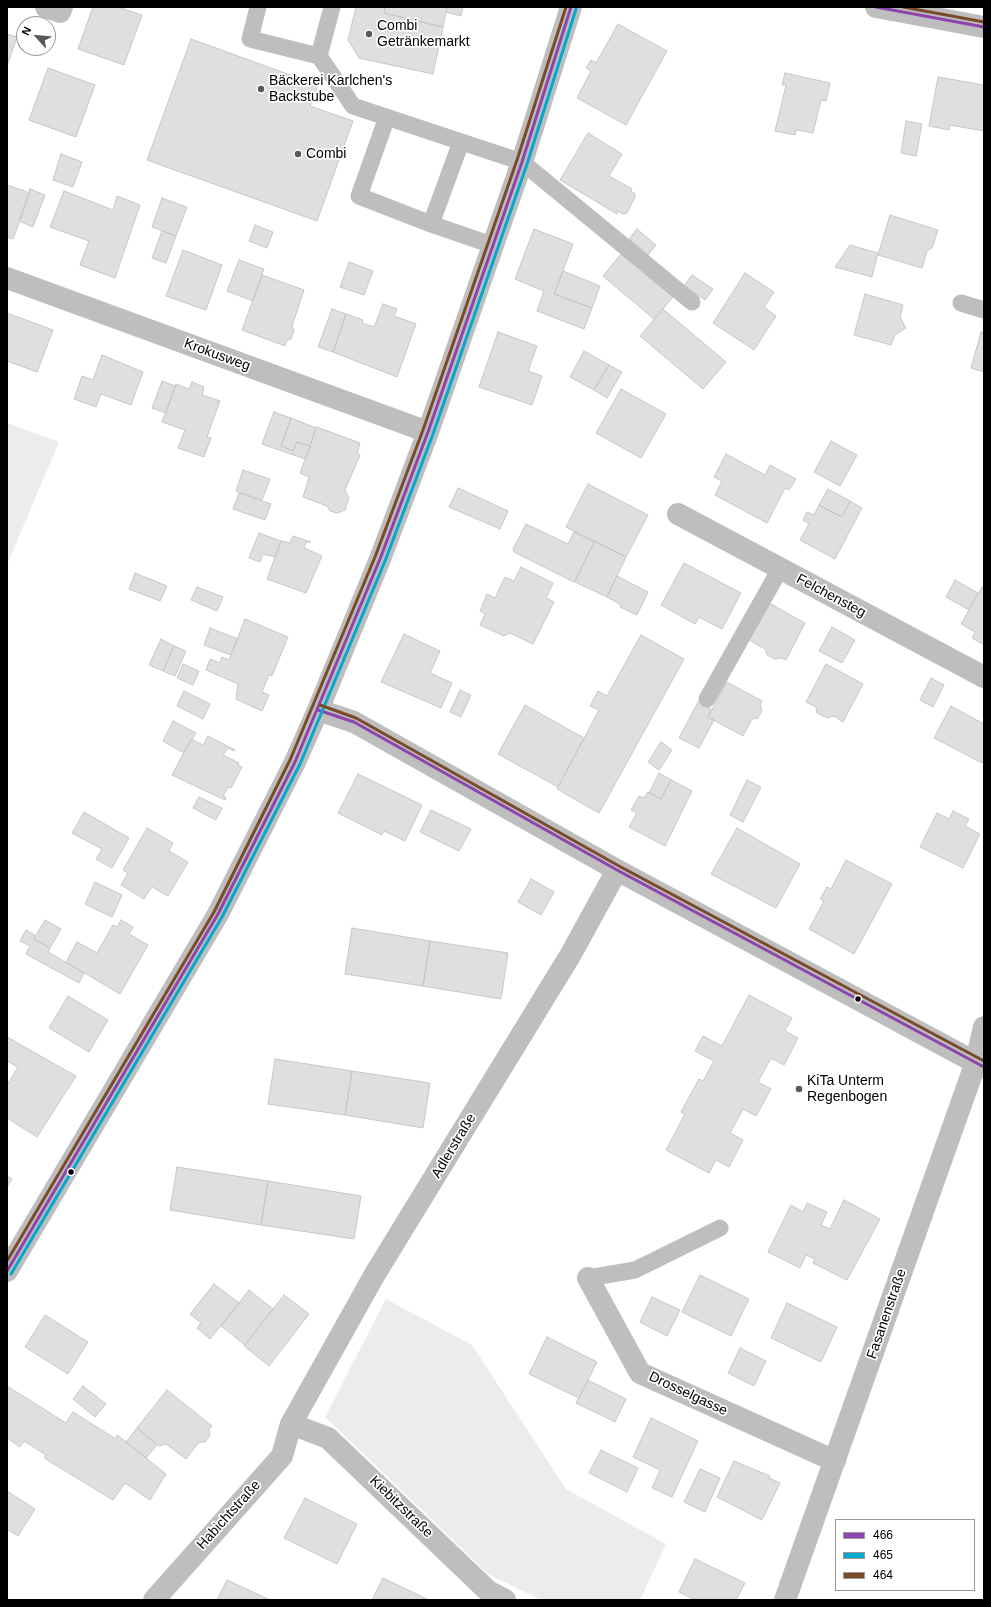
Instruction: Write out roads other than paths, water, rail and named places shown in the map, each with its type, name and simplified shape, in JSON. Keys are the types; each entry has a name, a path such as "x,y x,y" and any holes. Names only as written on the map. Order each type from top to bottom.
{"street":[{"path":"46,7 60,12 62,7"},
{"path":"7,1272 218,914 288,775 318,710 380,559 428,432 492,244 522,162 571,7"},
{"path":"876,7 984,28"},
{"name":"Krokusweg","path":"7,278 428,432"},
{"name":"Felchensteg","path":"678,514 984,677"},
{"path":"318,710 354,722 617,870 980,1064"},
{"name":"Adlerstraße","path":"291,1424 376,1274 571,954 617,870"},
{"name":"Fasanenstraße","path":"785,1600 980,1064 984,1027"},
{"name":"Drosselgasse","path":"588,1278 640,1373 835,1462"},
{"name":"Habichtstraße","path":"154,1600 282,1456 291,1424"},
{"name":"Kiebitzstraße","path":"291,1424 328,1438 488,1591 505,1600"}],"lane":[{"path":"258,7 250,39 319,56 353,106 522,162 692,302"},
{"path":"319,56 332,7"},
{"path":"387,117 359,196 431,224 492,244"},
{"path":"431,224 461,142"},
{"path":"962,303 984,310"},
{"path":"707,699 780,569"},
{"path":"588,1278 635,1270 720,1228"}],"place":[{"name":"Combi Getränkemarkt","path":"369,34"},
{"name":"Bäckerei Karlchen's Backstube","path":"261,89"},
{"name":"Combi","path":"298,154"},
{"name":"KiTa Unterm Regenbogen","path":"799,1089"}]}
